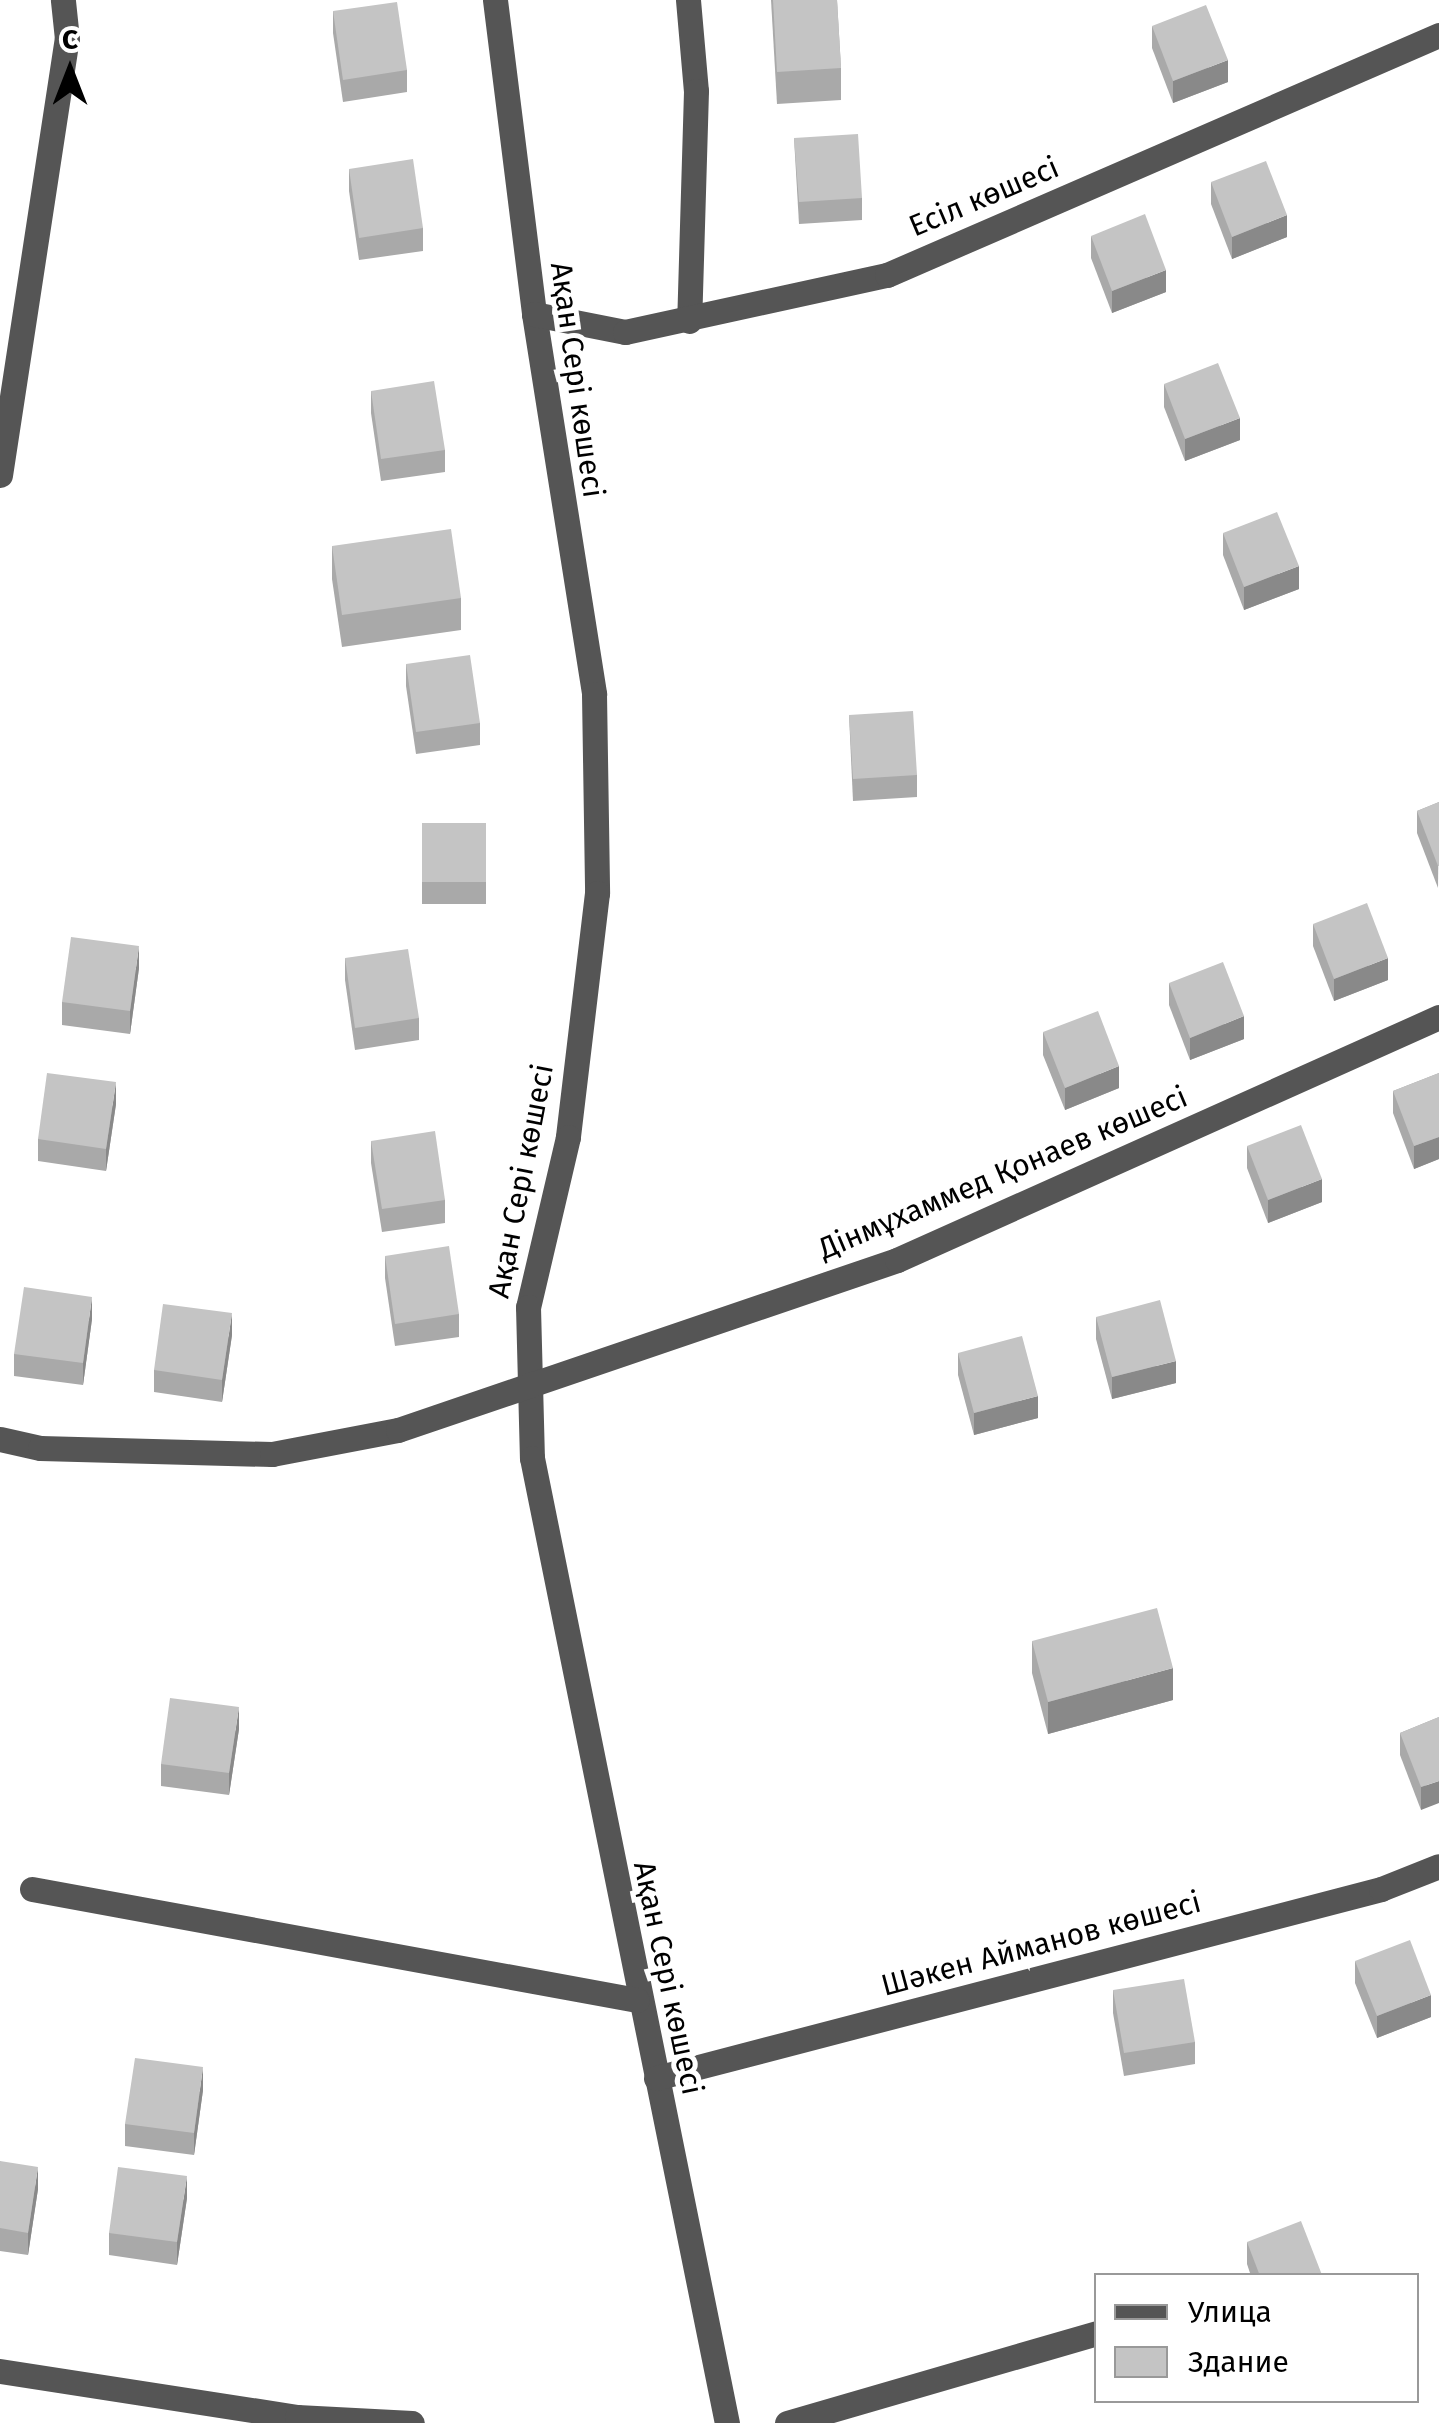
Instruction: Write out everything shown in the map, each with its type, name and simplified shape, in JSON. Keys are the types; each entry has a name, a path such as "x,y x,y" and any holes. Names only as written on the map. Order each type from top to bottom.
{"street":[{"path":"0,475 67,38 63,0"},
{"name":"Ақан Сері көшесі","path":"495,0 534,314 594,694 597,893 568,1137 528,1307 532,1458 637,2000 727,2423"},
{"path":"688,0 696,91 689,321"},
{"name":"Есіл көшесі","path":"534,314 625,332 887,275 1439,36"},
{"name":"Дінмұхаммед Қонаев көшесі","path":"0,1439 40,1448 272,1454 398,1430 897,1260 1439,1017"},
{"name":"Шәкен Айманов көшесі","path":"656,2078 1381,1890 1439,1866"},
{"path":"32,1890 637,2000"},
{"path":"788,2423 1094,2335"},
{"path":"0,2370 296,2420 412,2423"}],"building":[{"path":"773,0 837,0 841,68 777,72"},
{"path":"397,2 407,70 343,80 333,11"},
{"path":"1206,5 1228,60 1173,81 1152,26"},
{"path":"858,134 862,198 799,202 794,138"},
{"path":"413,159 423,228 359,238 349,169"},
{"path":"1266,161 1287,215 1232,237 1211,182"},
{"path":"1145,214 1166,270 1112,291 1091,236"},
{"path":"1218,363 1240,418 1185,439 1164,384"},
{"path":"434,381 445,450 381,459 371,391"},
{"path":"1277,512 1299,566 1244,587 1223,533"},
{"path":"451,529 461,598 342,615 332,546"},
{"path":"470,655 480,723 416,732 406,664"},
{"path":"913,711 917,775 853,779 849,715"},
{"path":"1439,802 1439,866 1438,866 1417,811"},
{"path":"422,823 486,823 486,882 422,882"},
{"path":"1367,903 1388,958 1334,979 1313,924"},
{"path":"71,937 139,946 130,1011 62,1002"},
{"path":"408,949 419,1018 355,1028 345,958"},
{"path":"1223,962 1244,1016 1190,1038 1169,983"},
{"path":"1098,1011 1119,1066 1065,1088 1043,1032"},
{"path":"47,1073 116,1082 106,1149 38,1139"},
{"path":"1439,1073 1439,1137 1414,1146 1393,1091"},
{"path":"1301,1125 1322,1179 1268,1200 1247,1146"},
{"path":"435,1131 445,1200 382,1209 371,1141"},
{"path":"449,1246 459,1314 395,1324 385,1256"},
{"path":"24,1287 92,1297 83,1363 14,1354"},
{"path":"1160,1300 1176,1361 1112,1377 1096,1317"},
{"path":"163,1304 232,1313 222,1380 154,1370"},
{"path":"1022,1336 1038,1396 974,1413 958,1353"},
{"path":"1157,1608 1173,1668 1048,1702 1032,1641"},
{"path":"170,1698 239,1707 229,1773 161,1764"},
{"path":"1439,1717 1439,1781 1421,1787 1400,1733"},
{"path":"1410,1940 1431,1995 1377,2016 1355,1961"},
{"path":"1184,1979 1195,2042 1124,2053 1113,1990"},
{"path":"135,2058 203,2067 194,2133 125,2124"},
{"path":"0,2161 38,2167 28,2233 0,2228"},
{"path":"118,2167 187,2176 177,2242 109,2233"},
{"path":"1301,2221 1321,2273 1259,2273 1247,2242"}]}
